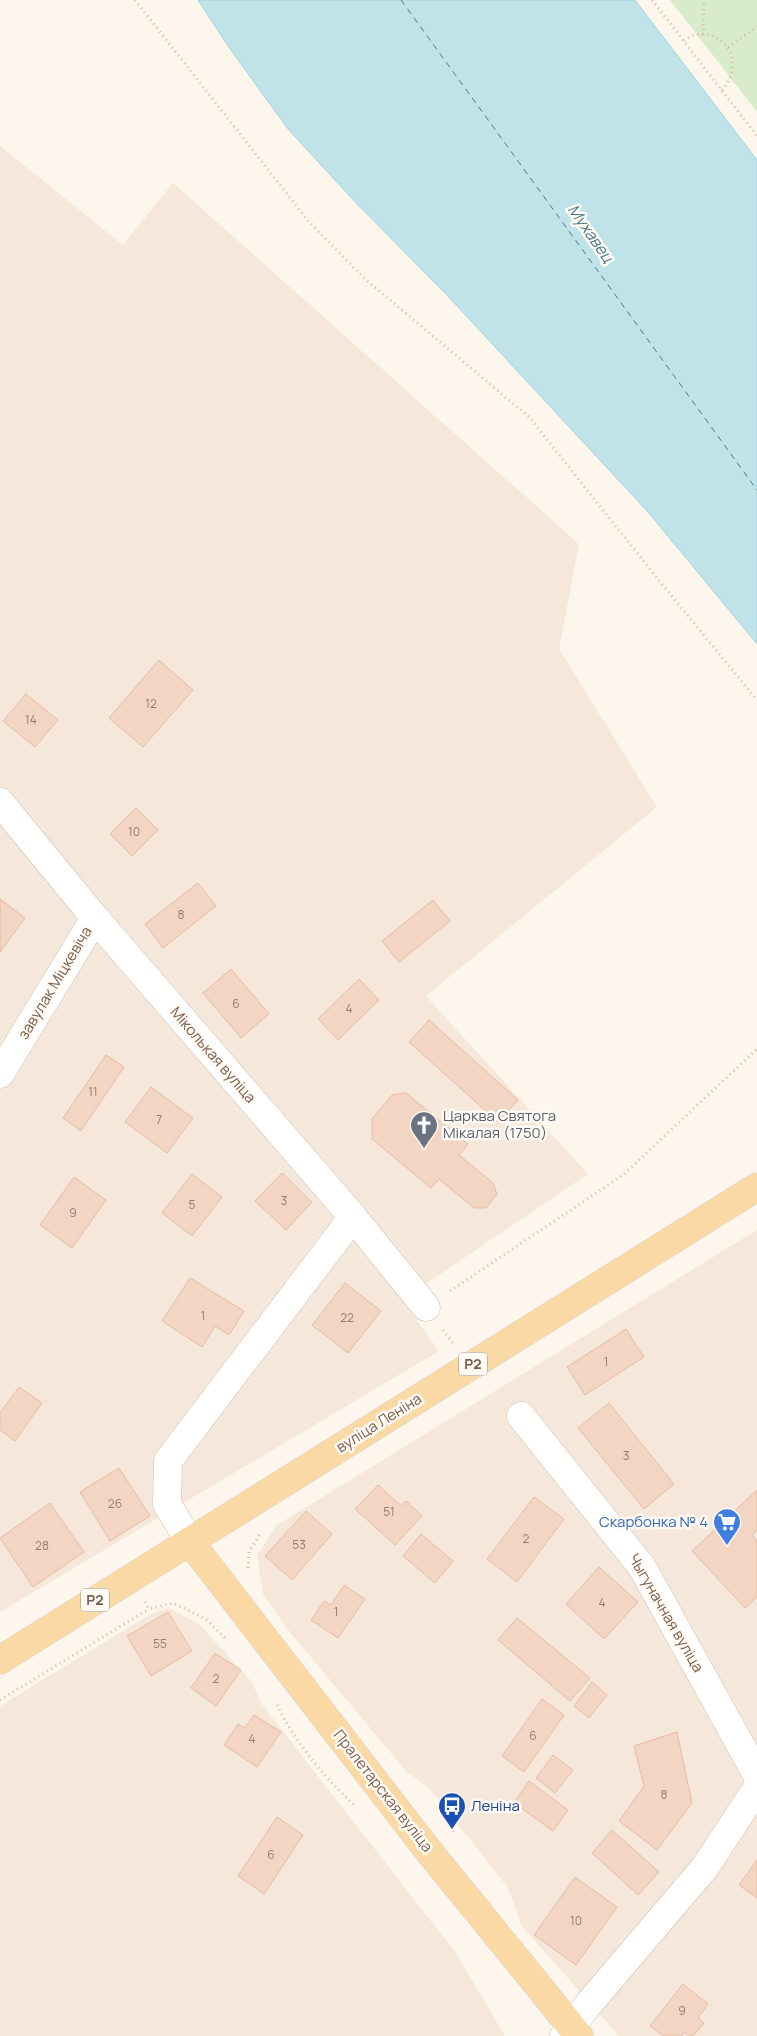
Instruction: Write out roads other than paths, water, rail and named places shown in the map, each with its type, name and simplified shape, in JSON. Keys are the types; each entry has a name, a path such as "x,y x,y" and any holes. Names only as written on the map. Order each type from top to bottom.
{"main road":[{"name":"вуліца Леніна","path":"0,1660 757,1187"},
{"name":"Пралетарская вуліца","path":"190,1542 572,2033"}],"street":[{"name":"Міколькая вуліца","path":"0,802 95,918 354,1217 426,1307"},
{"name":"завулак Міцкевіча","path":"0,1074 95,918"},
{"path":"190,1542 167,1504 168,1461 354,1217"},
{"name":"Чыгуначная вуліца","path":"521,1416 642,1567 757,1774"},
{"path":"572,2033 706,1866 757,1788"}],"water":[{"name":"Мухавец","path":"198,0 635,0 757,160 757,644 648,512 445,293 358,205 288,129 228,46"}],"place":[{"name":"Царква Святога Мікалая (1750)","path":"424,1149"},
{"name":"Скарбонка № 4","path":"727,1546"},
{"name":"Леніна","path":"452,1830"}]}
